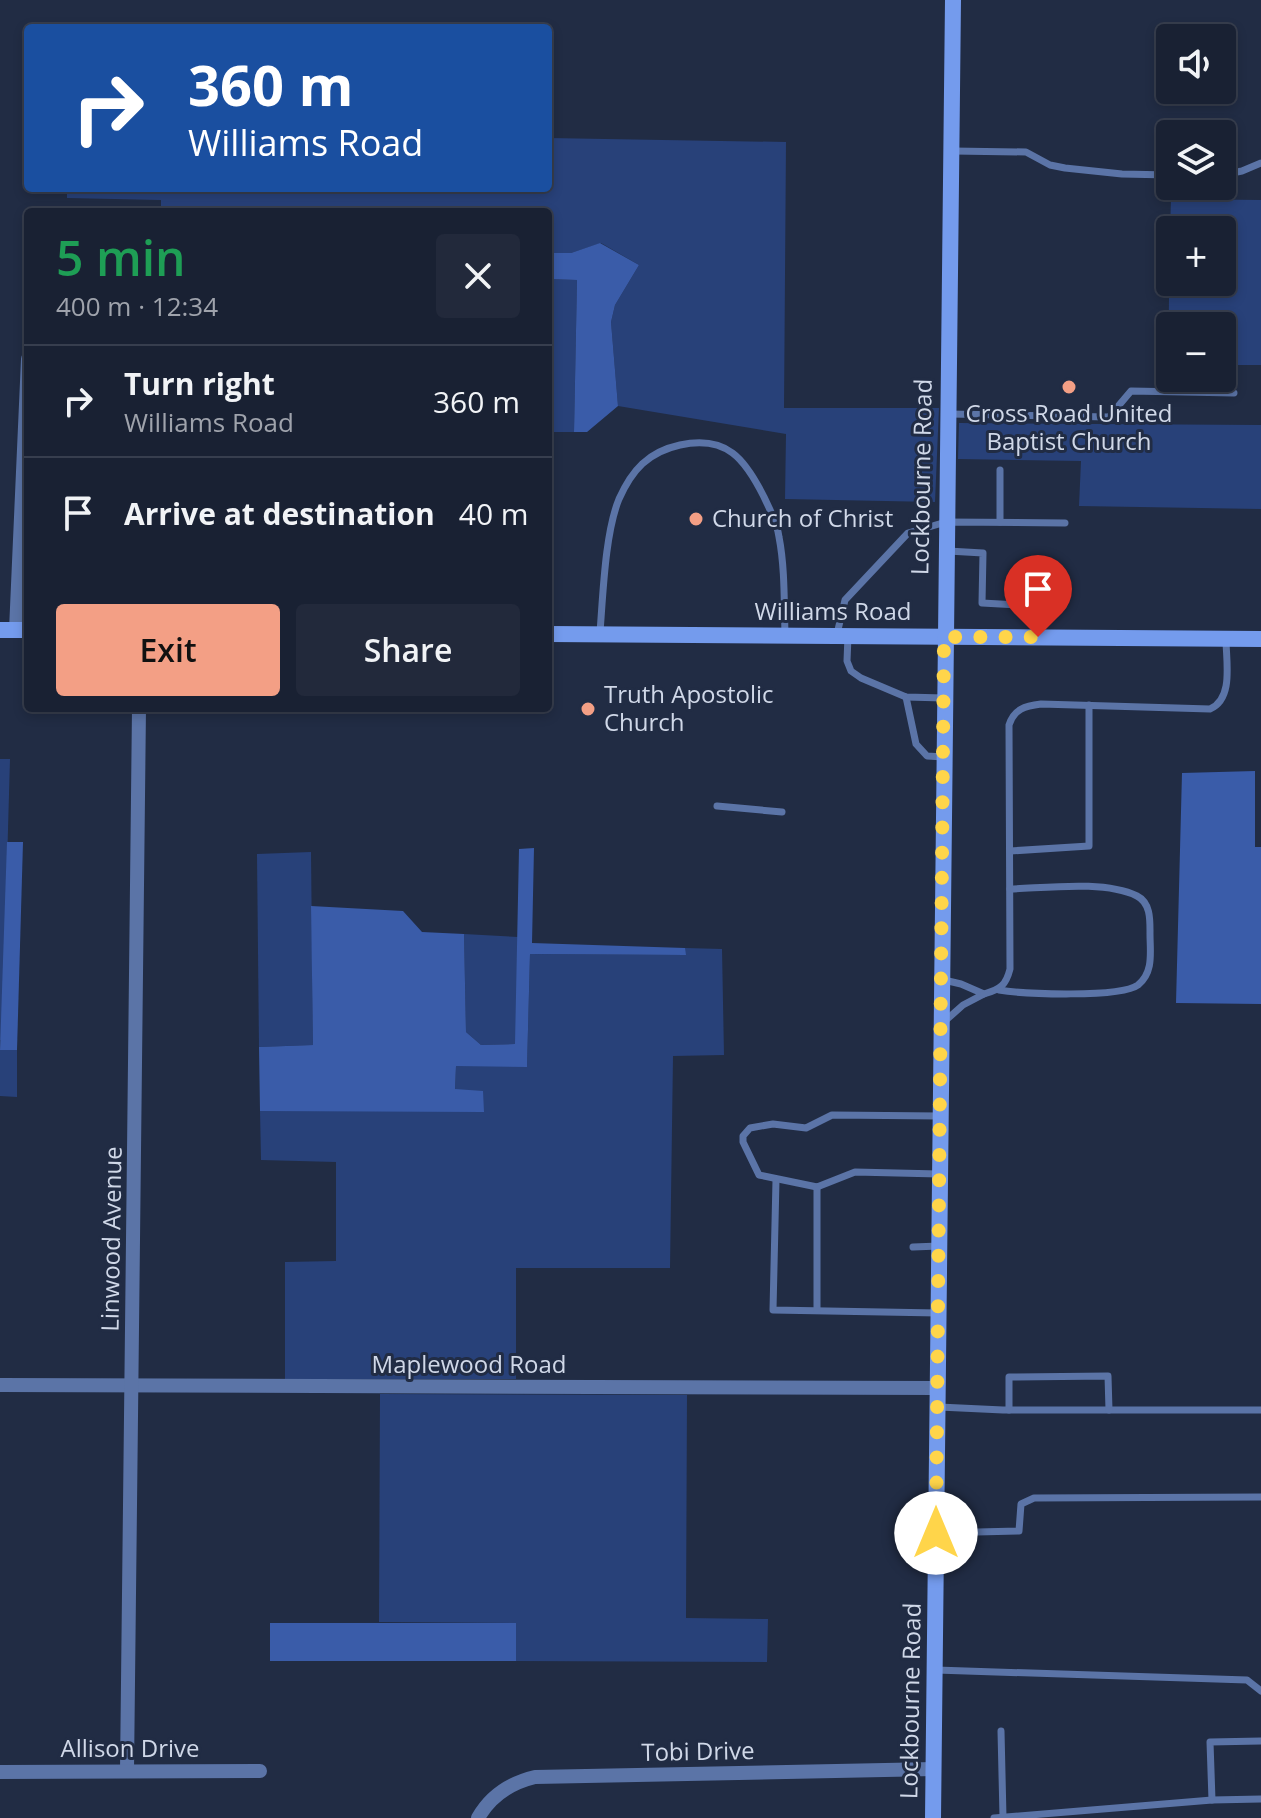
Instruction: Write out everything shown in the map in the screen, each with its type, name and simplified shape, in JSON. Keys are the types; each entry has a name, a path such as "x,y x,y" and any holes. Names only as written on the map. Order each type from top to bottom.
{"street":[{"name":"Lockbourne Road","path":"933,1818 953,0"},
{"path":"15,630 24,442"},
{"name":"Williams Road","path":"552,634 1261,639"},
{"name":"Linwood Avenue","path":"127,1771 139,712"},
{"name":"Maplewood Road","path":"0,1385 937,1388"},
{"name":"Tobi Drive","path":"478,1818 503,1789 535,1777 934,1769"},
{"name":"Allison Drive","path":"0,1772 260,1771"}],"lane":[{"path":"951,151 1026,152 1050,165 1065,168 1156,175"},
{"path":"1236,172 1261,163"},
{"path":"947,414 1109,417 1131,391 1234,393"},
{"path":"600,634 615,517 630,478 638,466 652,455 667,448 697,443 716,444 732,451 743,461 774,518 782,555 785,636"},
{"path":"1000,470 1000,522"},
{"path":"944,698 906,697 851,671 842,636 845,600 908,533 946,522 1065,523"},
{"path":"945,551 983,553 982,603 1039,606 1038,637"},
{"path":"999,990 1006,983 1010,969 1009,725 1012,716 1029,705 1210,709 1218,706 1225,697 1226,639"},
{"path":"906,697 916,744 927,756 944,757"},
{"path":"1010,851 1089,846 1089,705"},
{"path":"717,806 782,812"},
{"path":"941,1025 963,1005 984,994 999,990 1018,993 1120,992 1138,985 1150,968 1149,912 1140,897 1112,888 1010,889"},
{"path":"941,979 984,994"},
{"path":"939,1174 855,1172 817,1187 776,1180 759,1175 743,1136 750,1128 773,1124 806,1128 832,1115 940,1116"},
{"path":"776,1180 773,1310 938,1313"},
{"path":"817,1187 817,1310"},
{"path":"913,1247 939,1246"},
{"path":"1009,1410 1009,1377 1108,1376 1109,1410"},
{"path":"937,1407 1261,1410"},
{"path":"936,1533 1019,1531 1021,1504 1034,1498 1261,1497"},
{"path":"935,1670 1247,1680 1261,1691"},
{"path":"1001,1731 1003,1817"},
{"path":"1212,1800 1210,1742 1261,1741"},
{"path":"994,1818 1212,1800 1261,1799"}],"shaded area":[{"path":"552,138 786,142 784,408 939,408 935,502 785,499 786,434 618,406 611,322 615,305 639,265 601,243 571,253 552,253 552,208 161,208 161,200 67,198 67,192 552,192"},
{"path":"1171,200 1261,200 1261,365 1236,365 1236,312 1169,312 1169,296 1236,296 1236,216 1170,216"},
{"path":"600,243 639,265 615,305 611,322 618,406 587,432 574,432 577,280 552,279 552,253 571,253"},
{"path":"552,279 577,280 574,432 552,432"},
{"path":"959,423 1261,425 1261,509 1079,506 1081,461 958,459"},
{"path":"0,759 10,759 2,1040 0,1040"},
{"path":"1255,771 1255,847 1261,847 1261,1004 1176,1003 1182,773"},
{"path":"7,842 23,842 17,1050 0,1050"},
{"path":"534,848 532,943 685,948 686,955 530,954 527,1067 456,1066 455,1089 483,1091 484,1112 260,1111 259,1047 313,1045 311,906 403,911 422,932 464,934 466,1032 481,1045 515,1044 519,849"},
{"path":"311,852 313,1045 259,1047 257,854"},
{"path":"464,934 518,937 516,1044 481,1045 466,1032"},
{"path":"685,948 722,949 724,1055 673,1056 670,1268 516,1268 516,1379 285,1379 285,1262 336,1261 336,1162 261,1160 260,1111 483,1111 455,1089 456,1066 527,1066 530,954 685,955"},
{"path":"0,1050 17,1050 17,1097 0,1096"},
{"path":"380,1394 687,1395 686,1618 768,1619 767,1662 516,1661 516,1623 379,1622"},
{"path":"270,1623 516,1623 516,1661 270,1661"}],"place":[{"name":"Cross Road United Baptist Church","path":"1069,387"},
{"name":"Church of Christ","path":"696,519"},
{"name":"Truth Apostolic Church","path":"588,709"}],"route":[{"path":"936,1533 944,637 1038,637"}]}
